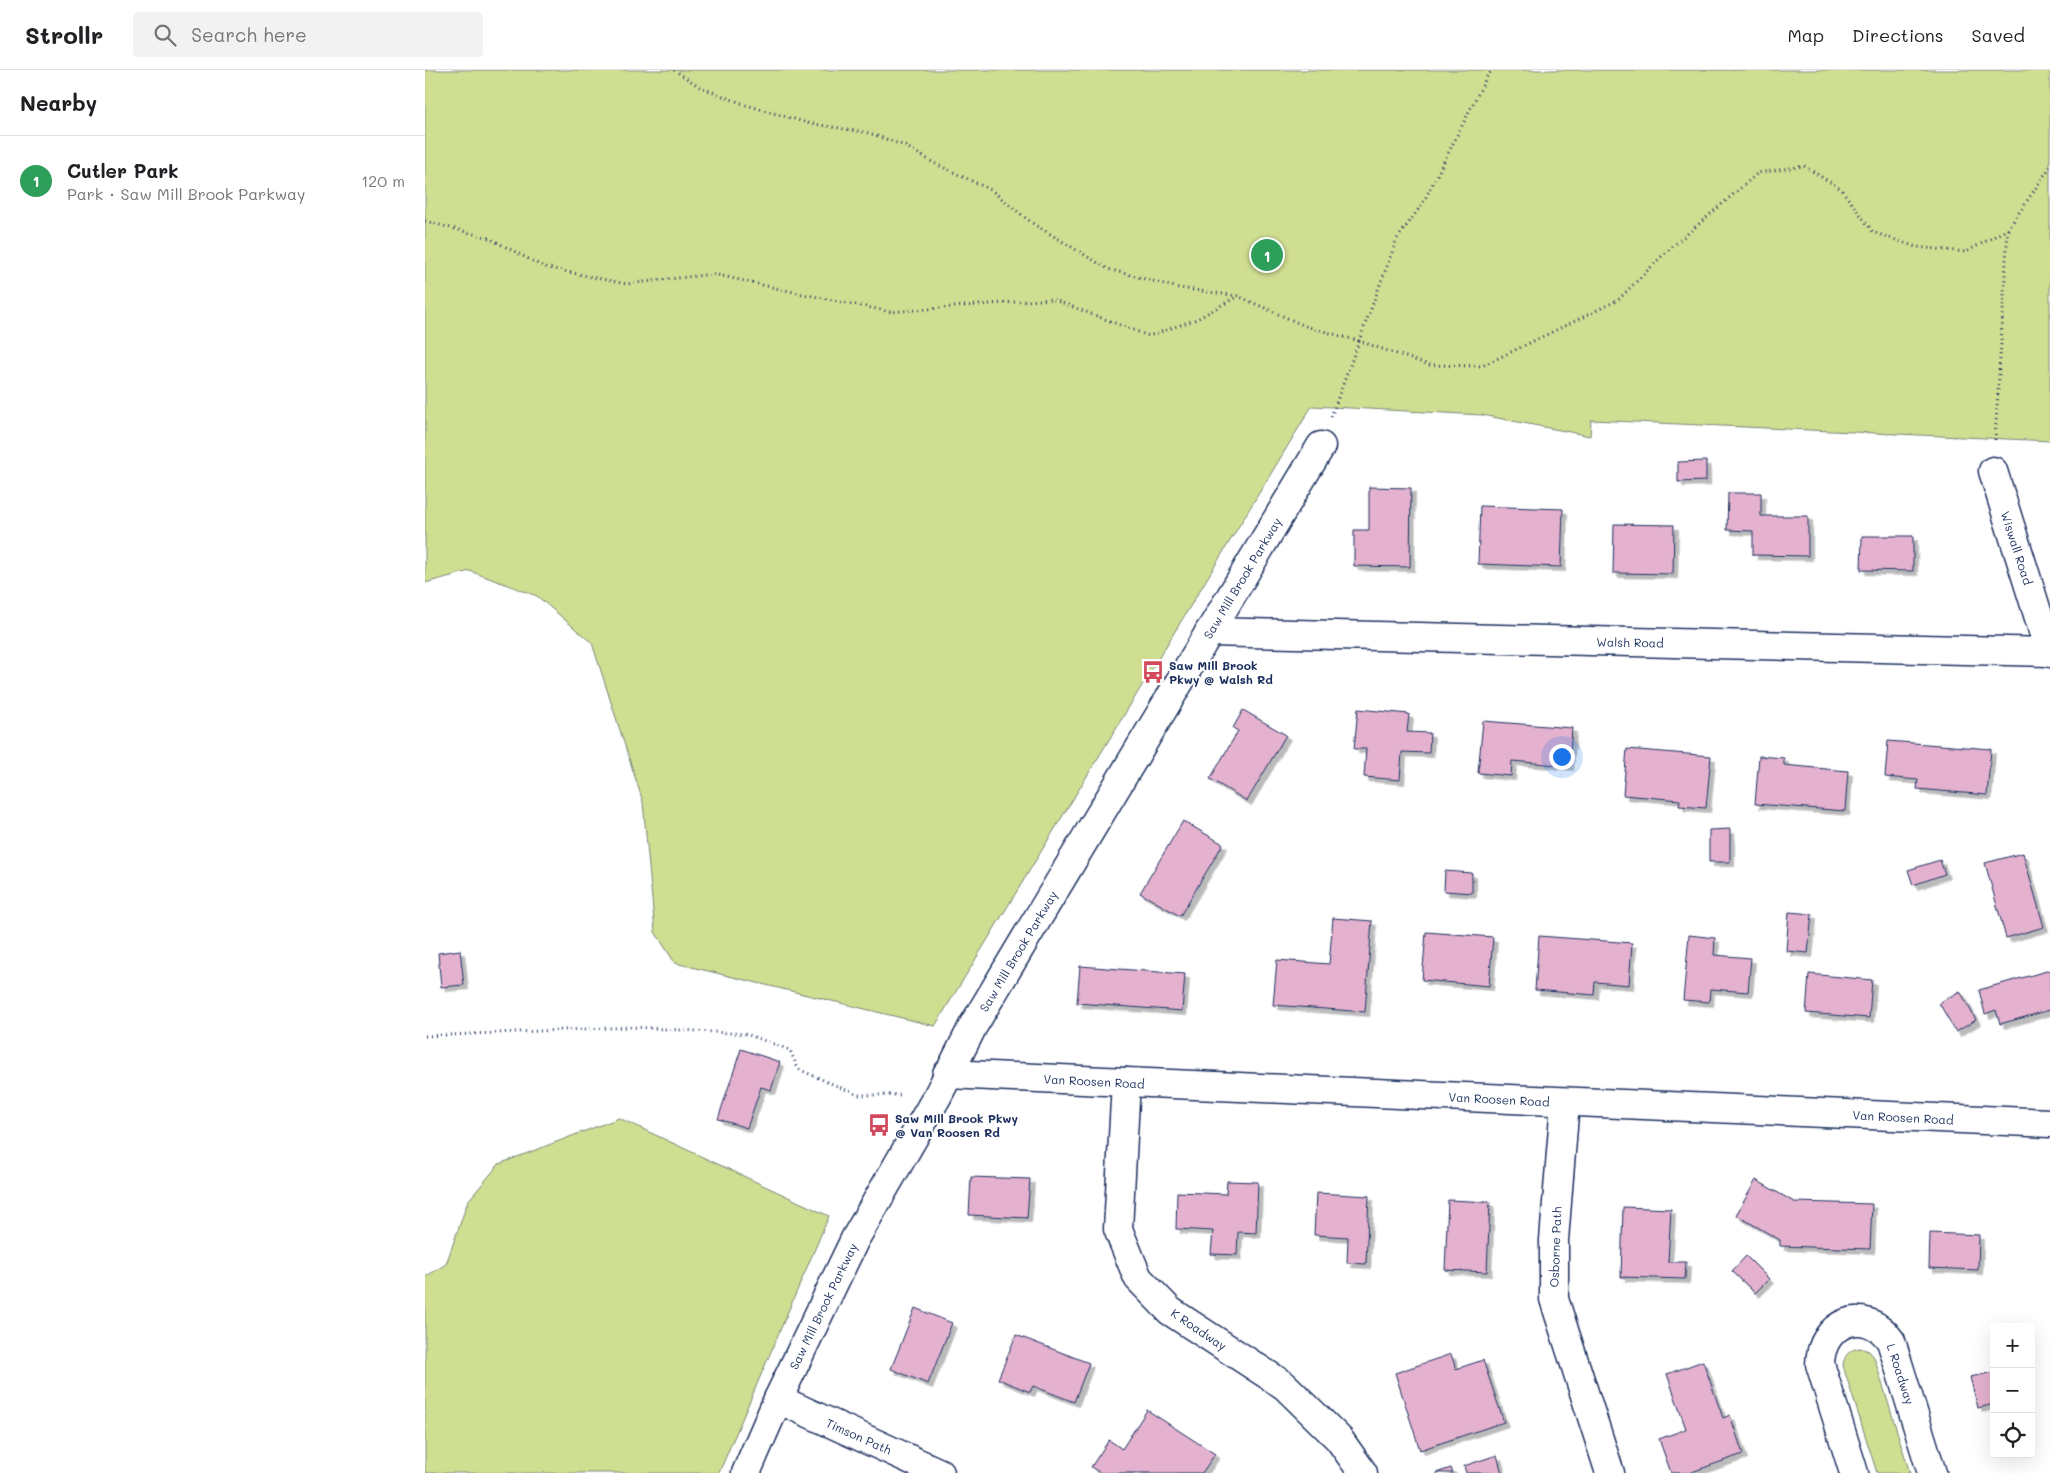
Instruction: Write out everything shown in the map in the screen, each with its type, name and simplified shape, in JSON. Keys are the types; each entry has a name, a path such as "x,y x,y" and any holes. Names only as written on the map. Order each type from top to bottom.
{"street":[{"name":"Saw Mill Brook Parkway","path":"746,1473 778,1399 855,1239 1001,978 1321,446"},
{"name":"Wiswall Road","path":"1993,471 2050,653"},
{"name":"Walsh Road","path":"1209,632 2050,653"},
{"name":"Van Roosen Road","path":"943,1084 1126,1082 2050,1123"},
{"name":"K Roadway","path":"1126,1082 1118,1229 1138,1278 1170,1310 1285,1386 1339,1439 1363,1473"},
{"name":"Osborne Path","path":"1565,1102 1554,1240 1553,1298 1610,1473"},
{"name":"L Roadway","path":"1854,1473 1820,1364 1822,1346 1831,1332 1845,1323 1859,1321 1871,1324 1881,1330 1891,1341 1932,1473"},
{"name":"Timson Path","path":"778,1399 940,1473"}],"path":[{"path":"674,70 700,87 746,105 808,123 869,133 905,146 934,163 991,190 1032,223 1108,269 1179,288 1239,296 1305,326 1359,341 1429,365 1482,366 1618,300 1677,243 1758,173 1804,166 1841,189 1873,232 1916,247 1966,252 2008,229 2050,166"},
{"path":"1321,446 1397,239 1423,203 1486,78 1492,70"},
{"path":"425,221 489,238 544,267 627,284 713,274 891,312 1052,299 1149,336 1197,319 1239,296"},
{"path":"1993,471 2008,229"},
{"path":"425,1036 632,1026 745,1034 790,1050 798,1069 858,1095 943,1084"}],"green space":[{"path":"425,70 2050,70 2050,441 1591,420 1590,436 1482,415 1312,406 935,1026 675,963 655,932 643,802 592,643 537,596 470,571 425,583"},
{"path":"619,1118 829,1216 719,1473 425,1473 425,1277 446,1264 468,1201 499,1164"},
{"path":"1860,1348 1869,1351 1874,1357 1910,1473 1877,1473 1843,1366 1848,1353"}],"building":[{"path":"1706,461 1706,481 1678,482 1678,462"},
{"path":"1369,487 1411,488 1410,567 1354,566 1354,530 1369,530"},
{"path":"1728,493 1761,493 1761,516 1808,516 1808,556 1753,555 1753,531 1727,530"},
{"path":"1480,506 1563,509 1561,567 1478,564"},
{"path":"1614,524 1674,525 1673,574 1613,573"},
{"path":"1862,536 1913,536 1913,571 1861,570"},
{"path":"1358,709 1409,714 1407,732 1430,733 1429,753 1402,752 1400,780 1364,777 1366,749 1354,749"},
{"path":"1243,710 1286,735 1247,801 1210,779 1238,731 1233,728"},
{"path":"1483,721 1572,728 1569,766 1512,761 1511,776 1478,773"},
{"path":"1888,741 1991,749 1987,795 1917,789 1918,780 1885,777"},
{"path":"1627,749 1711,756 1706,808 1679,806 1680,800 1623,795"},
{"path":"1759,756 1784,758 1784,765 1848,771 1845,811 1755,804"},
{"path":"1183,821 1223,844 1180,916 1140,893"},
{"path":"1730,829 1730,862 1709,862 1709,830"},
{"path":"2023,853 2044,927 2006,938 1985,863"},
{"path":"1940,860 1945,874 1913,885 1908,870"},
{"path":"1445,871 1472,873 1472,893 1444,891"},
{"path":"1789,912 1812,914 1808,953 1786,951"},
{"path":"1333,918 1372,921 1365,1012 1273,1005 1277,960 1329,964"},
{"path":"1426,932 1493,937 1489,986 1422,980"},
{"path":"1689,935 1715,938 1714,955 1751,958 1748,992 1710,989 1709,1002 1683,1000"},
{"path":"1539,936 1632,943 1629,985 1595,982 1594,995 1535,990"},
{"path":"460,950 464,985 441,987 438,953"},
{"path":"1080,966 1185,974 1182,1011 1077,1003"},
{"path":"2050,970 2050,1010 2000,1024 1996,1010 1985,1014 1979,990"},
{"path":"1809,974 1872,980 1869,1018 1806,1013"},
{"path":"1960,991 1976,1020 1956,1032 1939,1003"},
{"path":"741,1049 780,1062 771,1090 761,1087 747,1128 718,1119"},
{"path":"971,1177 1030,1179 1027,1218 969,1215"},
{"path":"1756,1180 1794,1202 1872,1204 1870,1249 1780,1246 1780,1240 1736,1215"},
{"path":"1227,1181 1258,1182 1256,1233 1238,1232 1237,1255 1211,1254 1213,1231 1176,1229 1177,1192 1226,1194"},
{"path":"1316,1193 1369,1196 1366,1264 1347,1263 1348,1237 1314,1235"},
{"path":"1448,1200 1490,1202 1487,1272 1445,1270"},
{"path":"1623,1207 1671,1209 1668,1262 1686,1262 1685,1279 1621,1277"},
{"path":"1930,1233 1979,1235 1978,1270 1929,1268"},
{"path":"1746,1256 1769,1279 1755,1293 1732,1271"},
{"path":"915,1308 952,1323 928,1384 891,1369"},
{"path":"1016,1335 1089,1363 1074,1402 1033,1386 1030,1392 998,1379"},
{"path":"1451,1354 1456,1369 1483,1360 1504,1422 1420,1450 1395,1373"},
{"path":"1703,1361 1723,1418 1730,1415 1743,1454 1689,1473 1671,1473 1659,1439 1686,1429 1667,1374"},
{"path":"1990,1373 1990,1405 1978,1408 1970,1377"},
{"path":"1147,1410 1215,1454 1202,1473 1100,1473 1091,1467 1109,1440 1122,1449"},
{"path":"1497,1455 1502,1473 1466,1473 1464,1466"},
{"path":"1451,1468 1453,1473 1436,1473"}],"place":[{"name":"Cutler Park","path":"1267,255"},
{"name":"Saw Mill Brook Pkwy @ Walsh Rd","path":"1153,672"},
{"name":"Saw Mill Brook Pkwy @ Van Roosen Rd","path":"879,1125"}]}
